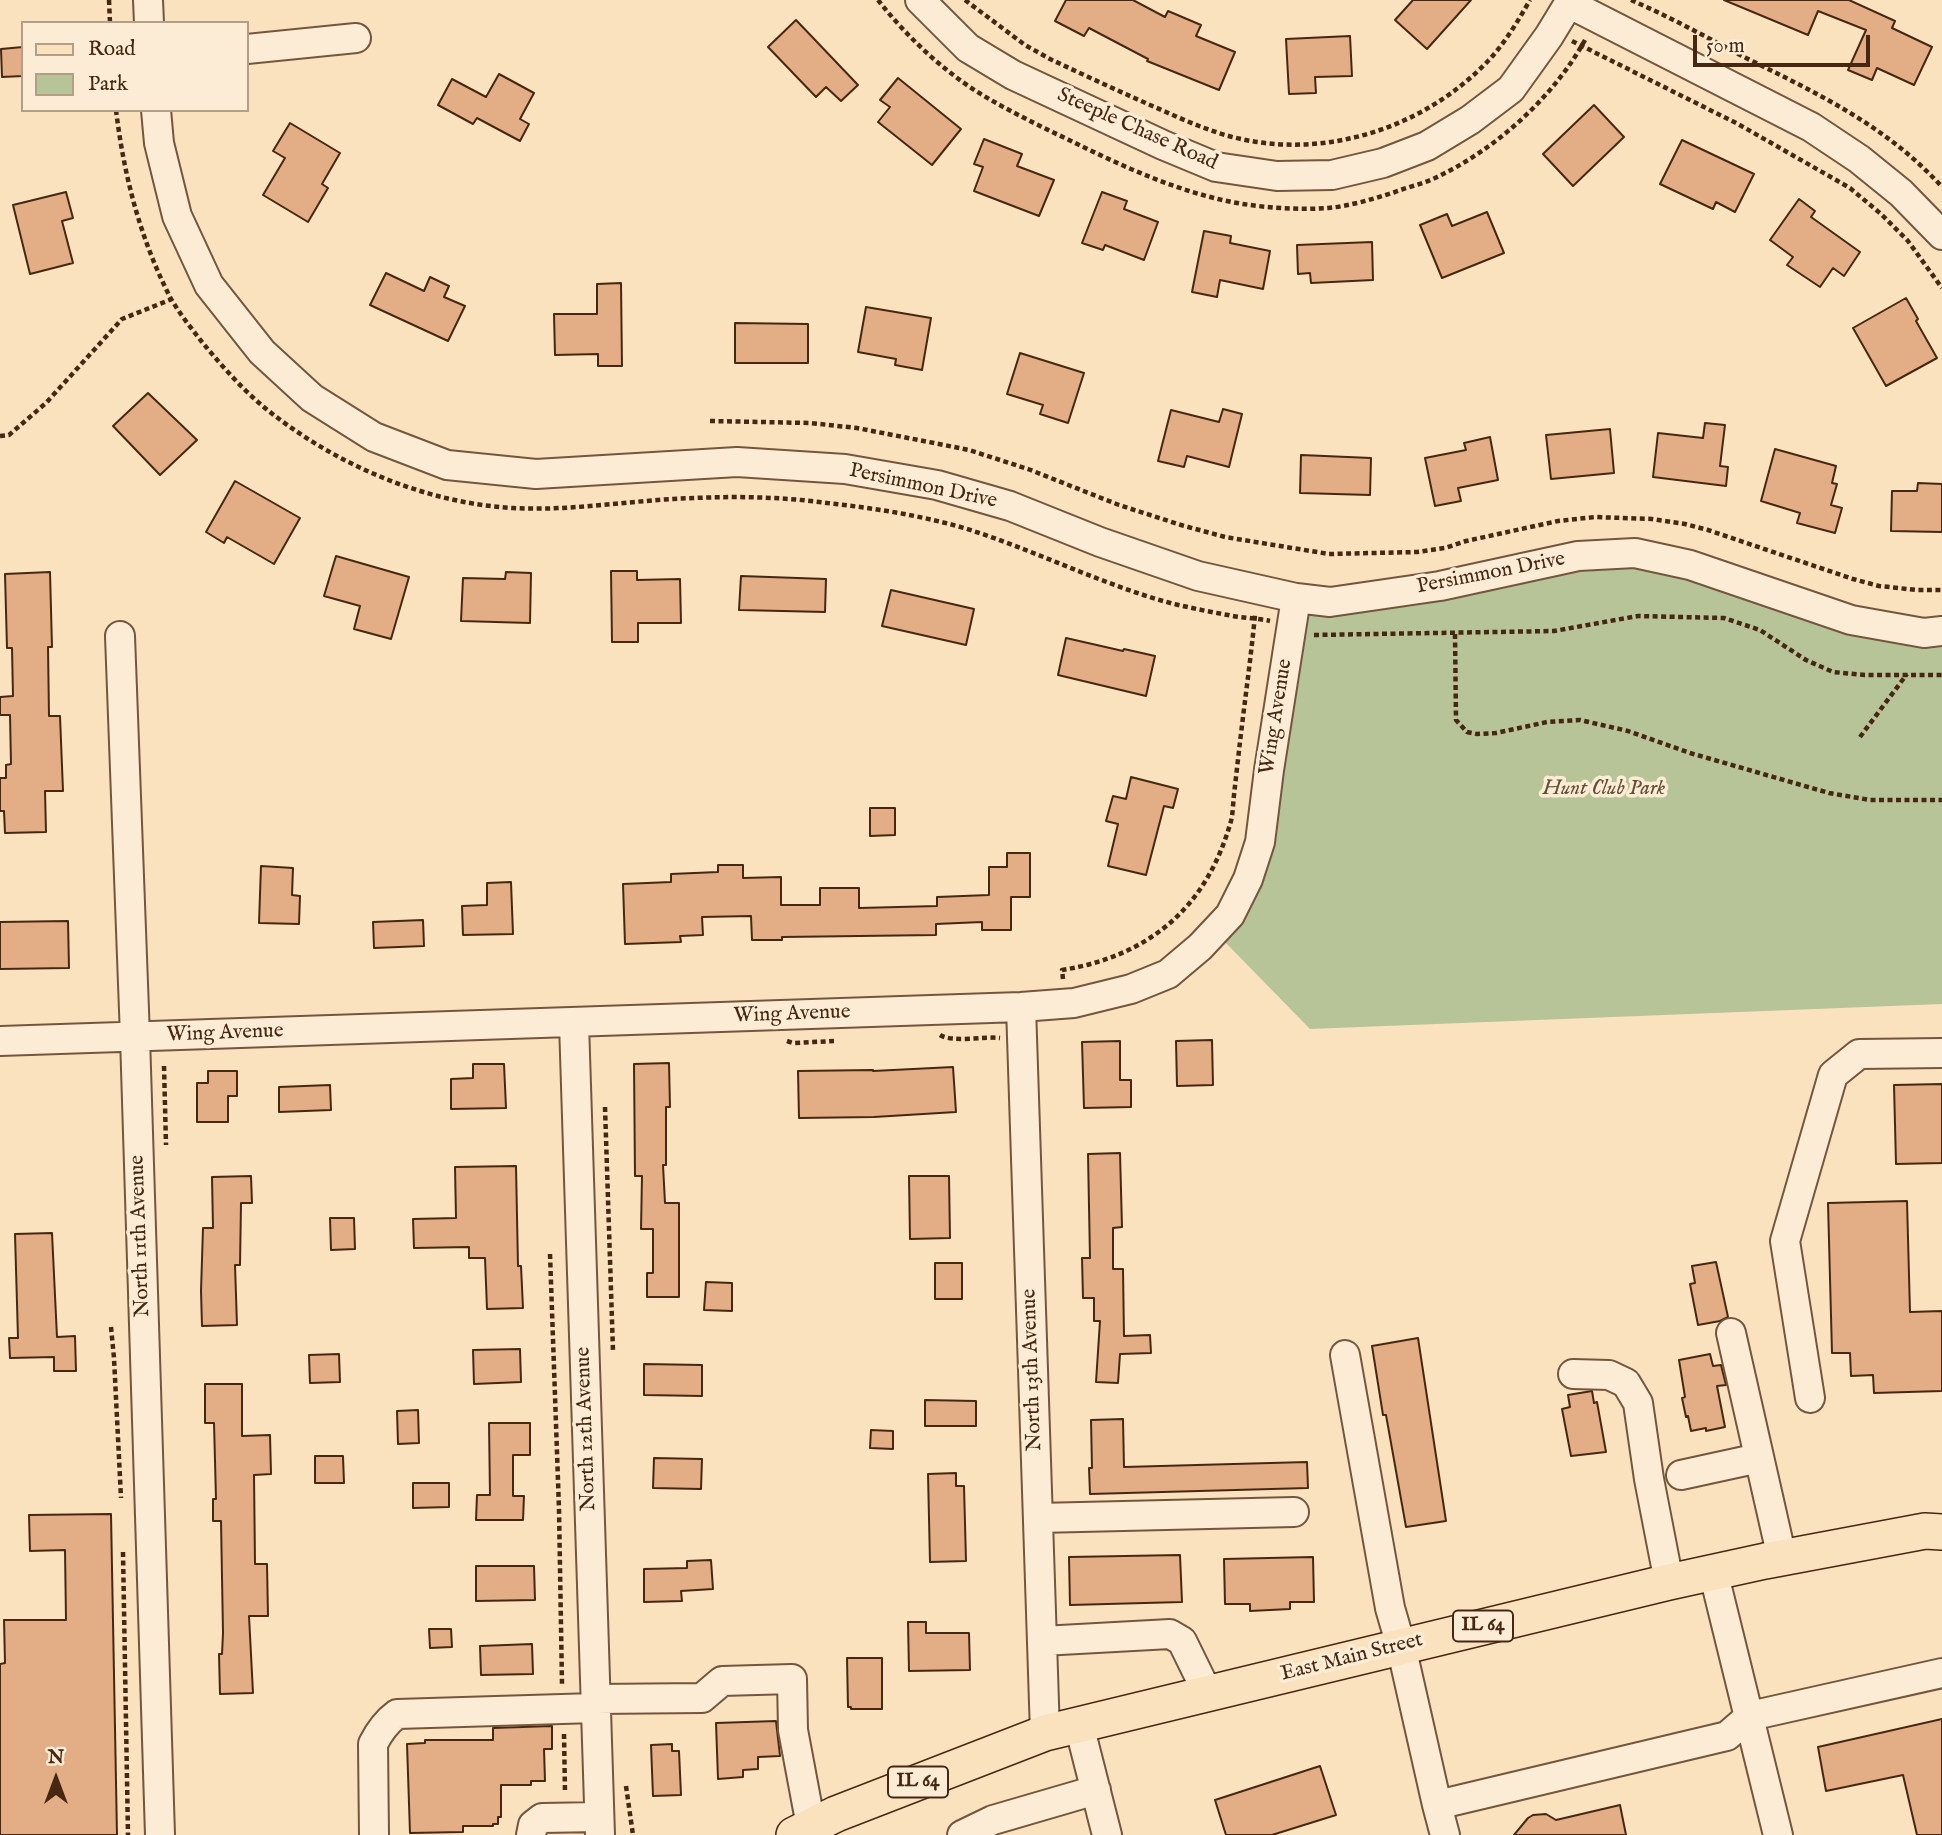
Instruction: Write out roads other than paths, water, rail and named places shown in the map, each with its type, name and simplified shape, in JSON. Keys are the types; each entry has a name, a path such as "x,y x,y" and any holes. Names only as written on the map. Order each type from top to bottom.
{"main road":[{"name":"East Main Street","path":"821,1827 1045,1733 1669,1582 1936,1526"}],"street":[{"path":"148,0 149,21"},
{"name":"Steeple Chase Road","path":"920,0 968,48 1013,75 1216,167 1277,176 1332,175 1383,163 1427,146 1470,120 1511,89 1570,2"},
{"path":"1570,2 1597,19 1811,127 1859,159 1901,193 1942,235"},
{"path":"248,49 356,38"},
{"name":"Persimmon Drive","path":"156,112 159,143 177,216 209,285 262,352 312,398 374,437 447,465 536,474 737,462 845,469 937,485 1010,506 1100,542 1198,576 1296,598 1330,602 1440,586 1578,556 1635,553 1690,565 1852,620 1924,633 1942,631"},
{"name":"Wing Avenue","path":"0,1041 1021,1007 1065,1003 1131,989 1168,974 1200,947 1230,915 1248,878 1260,842 1296,598"},
{"name":"North 11th Avenue","path":"120,636 160,1835"},
{"name":"North 13th Avenue","path":"1021,1007 1045,1733"},
{"name":"North 12th Avenue","path":"574,1023 599,1826"},
{"path":"1810,1398 1785,1241 1833,1075 1859,1054 1942,1053"},
{"path":"1731,1333 1782,1558"},
{"path":"1345,1355 1390,1608 1445,1835"},
{"path":"1573,1374 1609,1375 1626,1383 1638,1403 1649,1479 1669,1582"},
{"path":"1681,1475 1759,1458"},
{"path":"1038,1518 1294,1512"},
{"path":"1713,1572 1778,1835"},
{"path":"1042,1641 1170,1634 1182,1641 1208,1694"},
{"path":"1437,1805 1727,1736 1750,1716 1942,1673"},
{"path":"374,1835 373,1744 377,1734 397,1714 563,1708 702,1698 722,1681 792,1679 793,1730 821,1827"},
{"path":"1079,1725 1107,1835"},
{"path":"962,1835 993,1820 1096,1790"},
{"path":"531,1835 533,1825 542,1818 566,1817 599,1826"}],"park label":[{"name":"Hunt Club Park","path":"1604,790"}]}
